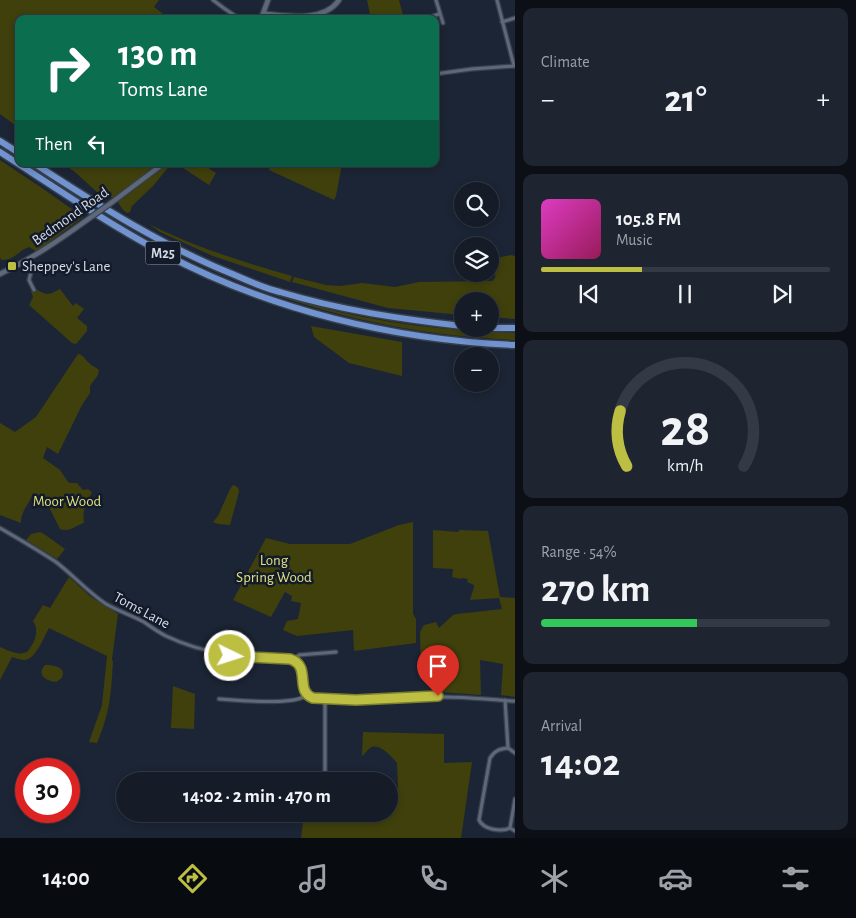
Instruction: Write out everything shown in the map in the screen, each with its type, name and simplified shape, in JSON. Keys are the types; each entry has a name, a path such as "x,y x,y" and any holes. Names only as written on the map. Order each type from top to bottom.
{"highway":[{"path":"0,141 15,150"},
{"name":"M25","path":"0,152 15,162"},
{"name":"M25","path":"23,167 104,219 162,253 207,274 274,301 342,321 419,337 483,344 515,345"},
{"name":"M25","path":"41,167 110,212 157,239 210,265 249,281 278,292 360,312 420,322 454,325"},
{"path":"499,328 515,328"}],"street":[{"path":"213,0 234,15"},
{"path":"268,0 264,13 280,15"},
{"path":"305,15 318,14 333,7 339,0"},
{"path":"436,0 443,23"},
{"path":"439,73 514,66 496,0"},
{"path":"502,22 515,18"},
{"name":"Bedmond Road","path":"0,274 49,248 159,167"},
{"path":"25,262 31,272 29,280 34,290"},
{"name":"Toms Lane","path":"0,528 55,562 106,604 167,636 193,647 220,654 294,660 299,655 336,652"},
{"path":"294,660 300,667 304,690 313,698 387,699 446,696 515,701"},
{"path":"219,699 288,702 303,699 308,695"},
{"path":"325,699 325,772"},
{"path":"505,700 508,748"},
{"path":"510,828 505,830 488,828 482,825 479,820 488,765 493,752 508,748 514,752"},
{"path":"510,828 515,799"},
{"path":"510,828 515,831"}],"green space":[{"path":"0,0 159,0 154,7 165,15 15,15 15,125 0,114"},
{"path":"367,0 399,0 403,15 370,15"},
{"path":"0,160 83,217 36,252 29,247 10,259 1,260"},
{"path":"68,167 154,167 113,198 97,192"},
{"path":"165,167 169,167 153,186 132,206 130,212 127,213 123,210 117,201"},
{"path":"182,167 207,167 216,173 209,185"},
{"path":"270,167 341,167 334,200 269,170"},
{"path":"149,224 201,247 292,276 290,282 213,256 160,232"},
{"path":"515,256 515,319 499,318 499,292 454,292 454,314 388,308 292,282 294,277 326,285 340,286 362,283 395,287 419,282 499,282 499,259"},
{"path":"36,289 48,294 60,289 73,306 76,303 84,309 77,318 87,326 87,331 76,344 72,343 29,305 33,297 31,292"},
{"path":"267,292 351,315 454,329 454,335 358,319"},
{"path":"311,326 402,342 402,376 349,363 314,337"},
{"path":"499,332 515,333 515,340 472,337 499,337"},
{"name":"Moor Wood","path":"78,354 82,355 99,370 98,375 90,386 90,393 82,405 58,454 47,447 43,458 60,470 68,482 77,483 83,490 88,489 92,492 84,510 84,523 69,529 60,529 50,509 33,493 22,515 21,523 0,515 0,423 15,432 36,417"},
{"path":"233,485 239,489 239,492 230,525 213,522 218,516"},
{"name":"Long Spring Wood","path":"413,522 413,614 416,619 416,643 354,651 353,630 297,636 283,630 287,621 298,619 301,603 291,601 292,596 285,592 271,617 233,600 266,538 290,544 350,544 399,525"},
{"path":"433,530 458,532 459,530 488,531 500,597 515,598 515,697 501,695 503,664 480,660 481,695 440,692 440,670 421,670 420,632 424,625 436,622 439,628 453,615 502,609 499,598 470,600 474,585 467,582 468,579 452,577 453,569 433,568"},
{"path":"40,532 65,549 57,559 26,540 31,534"},
{"path":"69,577 91,597 118,614 109,703 105,722 97,743 89,742 102,705 107,656 49,628 32,656 24,660 12,657 0,680 0,647 18,653 28,651 36,635 33,621 43,605 50,608"},
{"path":"45,665 60,668 63,672 62,678 56,682 43,677 42,669"},
{"path":"173,686 195,694 194,729 171,728"},
{"path":"363,732 444,734 444,763 472,762 461,838 301,838 303,822 398,822 397,763 385,751 377,747 370,748 362,756"}],"place":[{"name":"Sheppey's Lane","path":"12,266"}],"route":[{"path":"230,656 294,660 300,667 303,688 309,697 313,698 356,700 438,696"}]}
